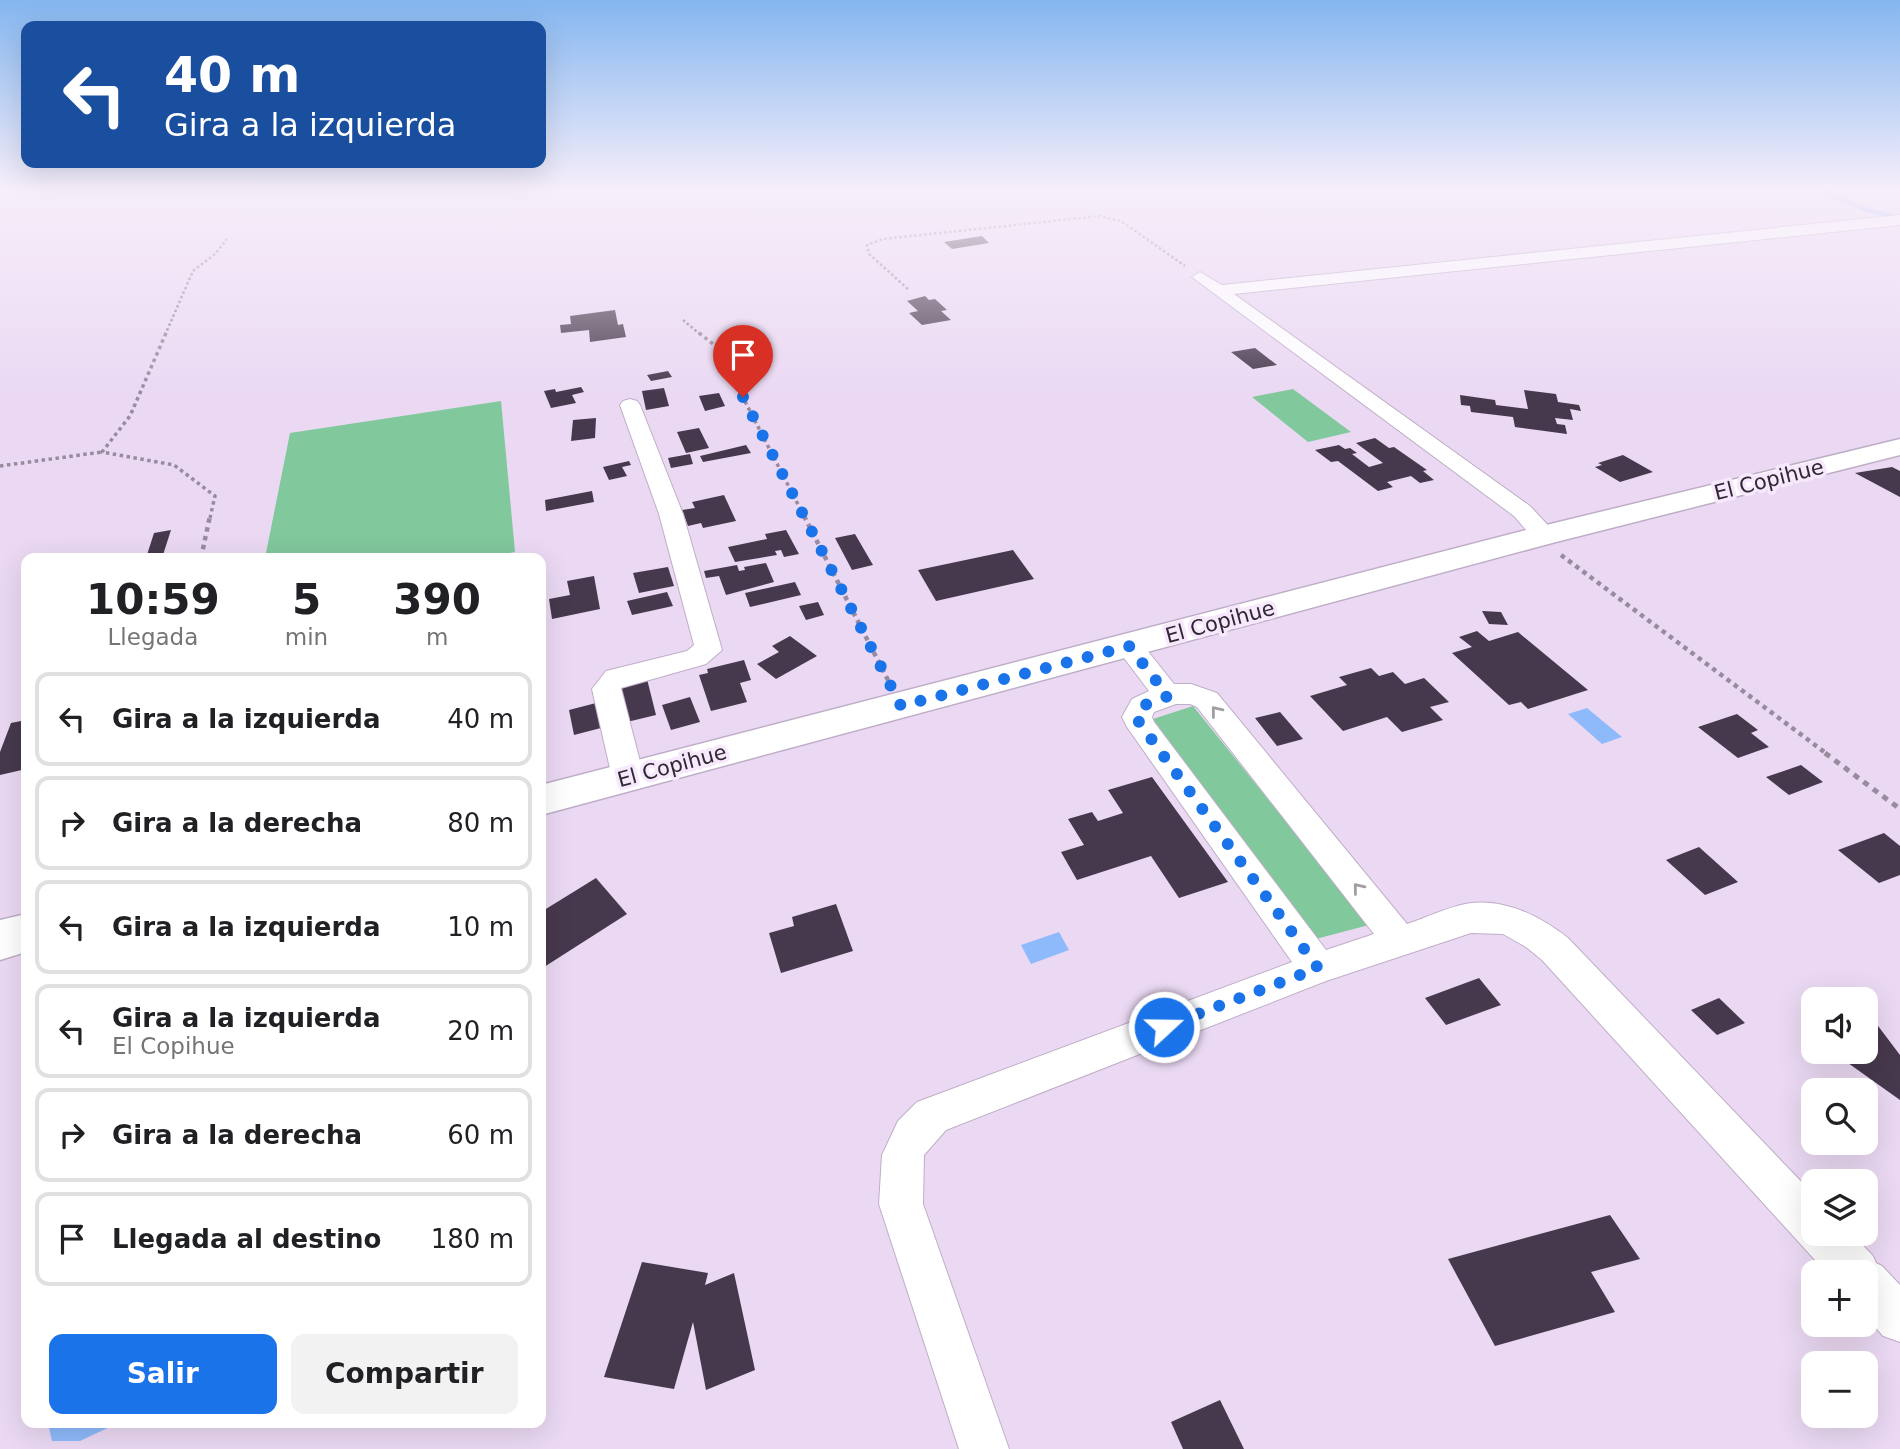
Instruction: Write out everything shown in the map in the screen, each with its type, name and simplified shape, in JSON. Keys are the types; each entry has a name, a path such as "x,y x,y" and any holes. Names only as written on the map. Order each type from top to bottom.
{"main road":[{"name":"El Copihue","path":"546,799 1545,535 1900,447"},
{"path":"0,940 21,934"}],"street":[{"path":"1220,290 1529,259"},
{"path":"1200,277 1522,511 1545,535"},
{"path":"628,777 606,690 608,685 616,678 696,658 708,650 675,525 630,405"},
{"path":"1129,646 1168,696"},
{"path":"1318,968 1139,722 1137,717 1142,706 1168,696 1188,693 1207,700 1401,942"},
{"path":"984,1449 901,1204 900,1171 904,1151 914,1131 932,1116 1318,968 1471,918 1508,920 1539,936 1555,949 1801,1213"},
{"path":"1832,1246 1846,1260"},
{"path":"1878,1295 1900,1319"}],"path":[{"path":"102,452 130,416 193,271 209,259"},
{"path":"874,259 908,289"},
{"path":"1174,259 1200,277"},
{"path":"683,320 717,347 901,706"},
{"path":"0,467 102,452 174,465 215,496 202,553"},
{"path":"1545,535 1571,564 1900,809"}],"green space":[{"path":"1293,389 1351,432 1308,442 1252,397"},
{"path":"501,401 515,552 266,553 290,433"},
{"path":"1193,706 1369,925 1312,940 1153,719"}],"water":[{"path":"1587,708 1622,737 1602,744 1568,714"},
{"path":"1059,932 1069,950 1031,964 1021,945"},
{"path":"49,1428 107,1428 80,1441 52,1441"}],"building":[{"path":"925,296 929,300 935,299 947,310 941,311 951,320 922,325 909,313 918,311 907,301"},
{"path":"615,310 618,325 623,324 626,337 590,342 589,330 561,333 560,325 571,324 570,316"},
{"path":"1255,348 1277,365 1253,369 1231,352"},
{"path":"668,371 672,377 651,381 647,375"},
{"path":"581,387 584,392 572,395 576,403 551,408 544,391 555,389 556,392"},
{"path":"664,388 669,406 646,410 642,391"},
{"path":"1524,390 1556,394 1558,402 1579,405 1581,411 1570,409 1573,420 1555,418 1557,424 1565,425 1567,434 1515,427 1513,417 1471,412 1470,406 1461,405 1460,395 1495,400 1496,405 1528,409"},
{"path":"719,393 725,406 705,411 699,396"},
{"path":"596,418 595,438 571,441 573,420"},
{"path":"699,428 709,448 686,453 677,432"},
{"path":"1375,438 1389,448 1394,447 1427,470 1423,471 1434,480 1420,483 1411,476 1387,482 1393,487 1378,491 1338,461 1331,462 1315,450 1339,445 1345,449 1350,448 1357,453 1352,454 1369,467 1383,463 1356,443"},
{"path":"746,445 751,453 703,462 700,456"},
{"path":"690,454 693,464 671,468 668,458"},
{"path":"1623,455 1653,472 1620,482 1595,467 1602,465 1598,463"},
{"path":"629,461 631,465 622,467 627,476 609,480 603,467"},
{"path":"1892,467 1900,471 1900,497 1855,473"},
{"path":"592,491 594,502 546,511 545,500"},
{"path":"724,495 736,521 703,528 701,523 688,526 682,510 695,508 692,502"},
{"path":"171,530 164,553 148,553 154,533"},
{"path":"786,530 799,554 784,557 781,550 775,551 777,555 735,562 728,547 767,539 765,534"},
{"path":"855,534 873,565 852,570 835,538"},
{"path":"1013,550 1034,579 936,601 918,570"},
{"path":"766,563 774,582 726,595 719,576 706,578 704,571 737,565 739,571 745,570 744,567"},
{"path":"668,567 674,586 639,593 633,573"},
{"path":"594,576 600,609 552,619 549,599 570,595 567,581"},
{"path":"795,582 801,595 750,607 745,593"},
{"path":"667,592 673,606 632,615 627,601"},
{"path":"818,602 824,615 806,620 799,606"},
{"path":"1482,611 1501,612 1508,625 1489,624"},
{"path":"1477,631 1489,641 1518,632 1588,690 1528,709 1521,702 1509,705 1452,653 1472,647 1459,637"},
{"path":"790,636 817,656 776,679 757,664 779,652 772,646"},
{"path":"744,660 751,680 740,683 747,702 711,711 699,675 708,673 707,669"},
{"path":"1371,668 1379,676 1393,672 1405,684 1424,678 1449,702 1430,707 1443,720 1402,732 1387,717 1343,731 1310,696 1347,685 1339,677"},
{"path":"647,679 656,715 627,722 618,686"},
{"path":"690,697 700,722 671,730 662,705"},
{"path":"596,703 601,728 574,735 569,710"},
{"path":"1280,712 1303,739 1277,746 1255,718"},
{"path":"1737,714 1758,730 1751,733 1769,747 1738,758 1698,727"},
{"path":"21,721 21,770 0,775 0,752 11,723"},
{"path":"1801,765 1823,782 1789,795 1766,777"},
{"path":"1152,777 1228,882 1179,898 1151,856 1077,880 1061,852 1084,845 1068,819 1092,812 1098,821 1123,813 1108,790"},
{"path":"1884,833 1900,846 1900,875 1879,883 1838,850"},
{"path":"1699,847 1738,882 1705,895 1666,860"},
{"path":"596,878 627,914 546,966 546,909"},
{"path":"836,904 853,951 781,973 769,933 794,926 792,917"},
{"path":"1479,978 1501,1005 1446,1025 1425,998"},
{"path":"1719,998 1745,1023 1717,1035 1691,1010"},
{"path":"1878,1026 1900,1055 1900,1100 1878,1084 1878,1078 1869,1078 1849,1064 1878,1064"},
{"path":"1610,1215 1640,1259 1591,1272 1615,1312 1495,1346 1448,1259"},
{"path":"642,1262 708,1273 705,1285 734,1273 755,1370 706,1390 693,1322 674,1389 604,1377"},
{"path":"1220,1400 1244,1449 1183,1449 1171,1422"}],"route":[{"path":"743,397 901,706 1129,646 1168,696 1142,706 1137,717 1139,722 1318,968 1164,1027"}]}
